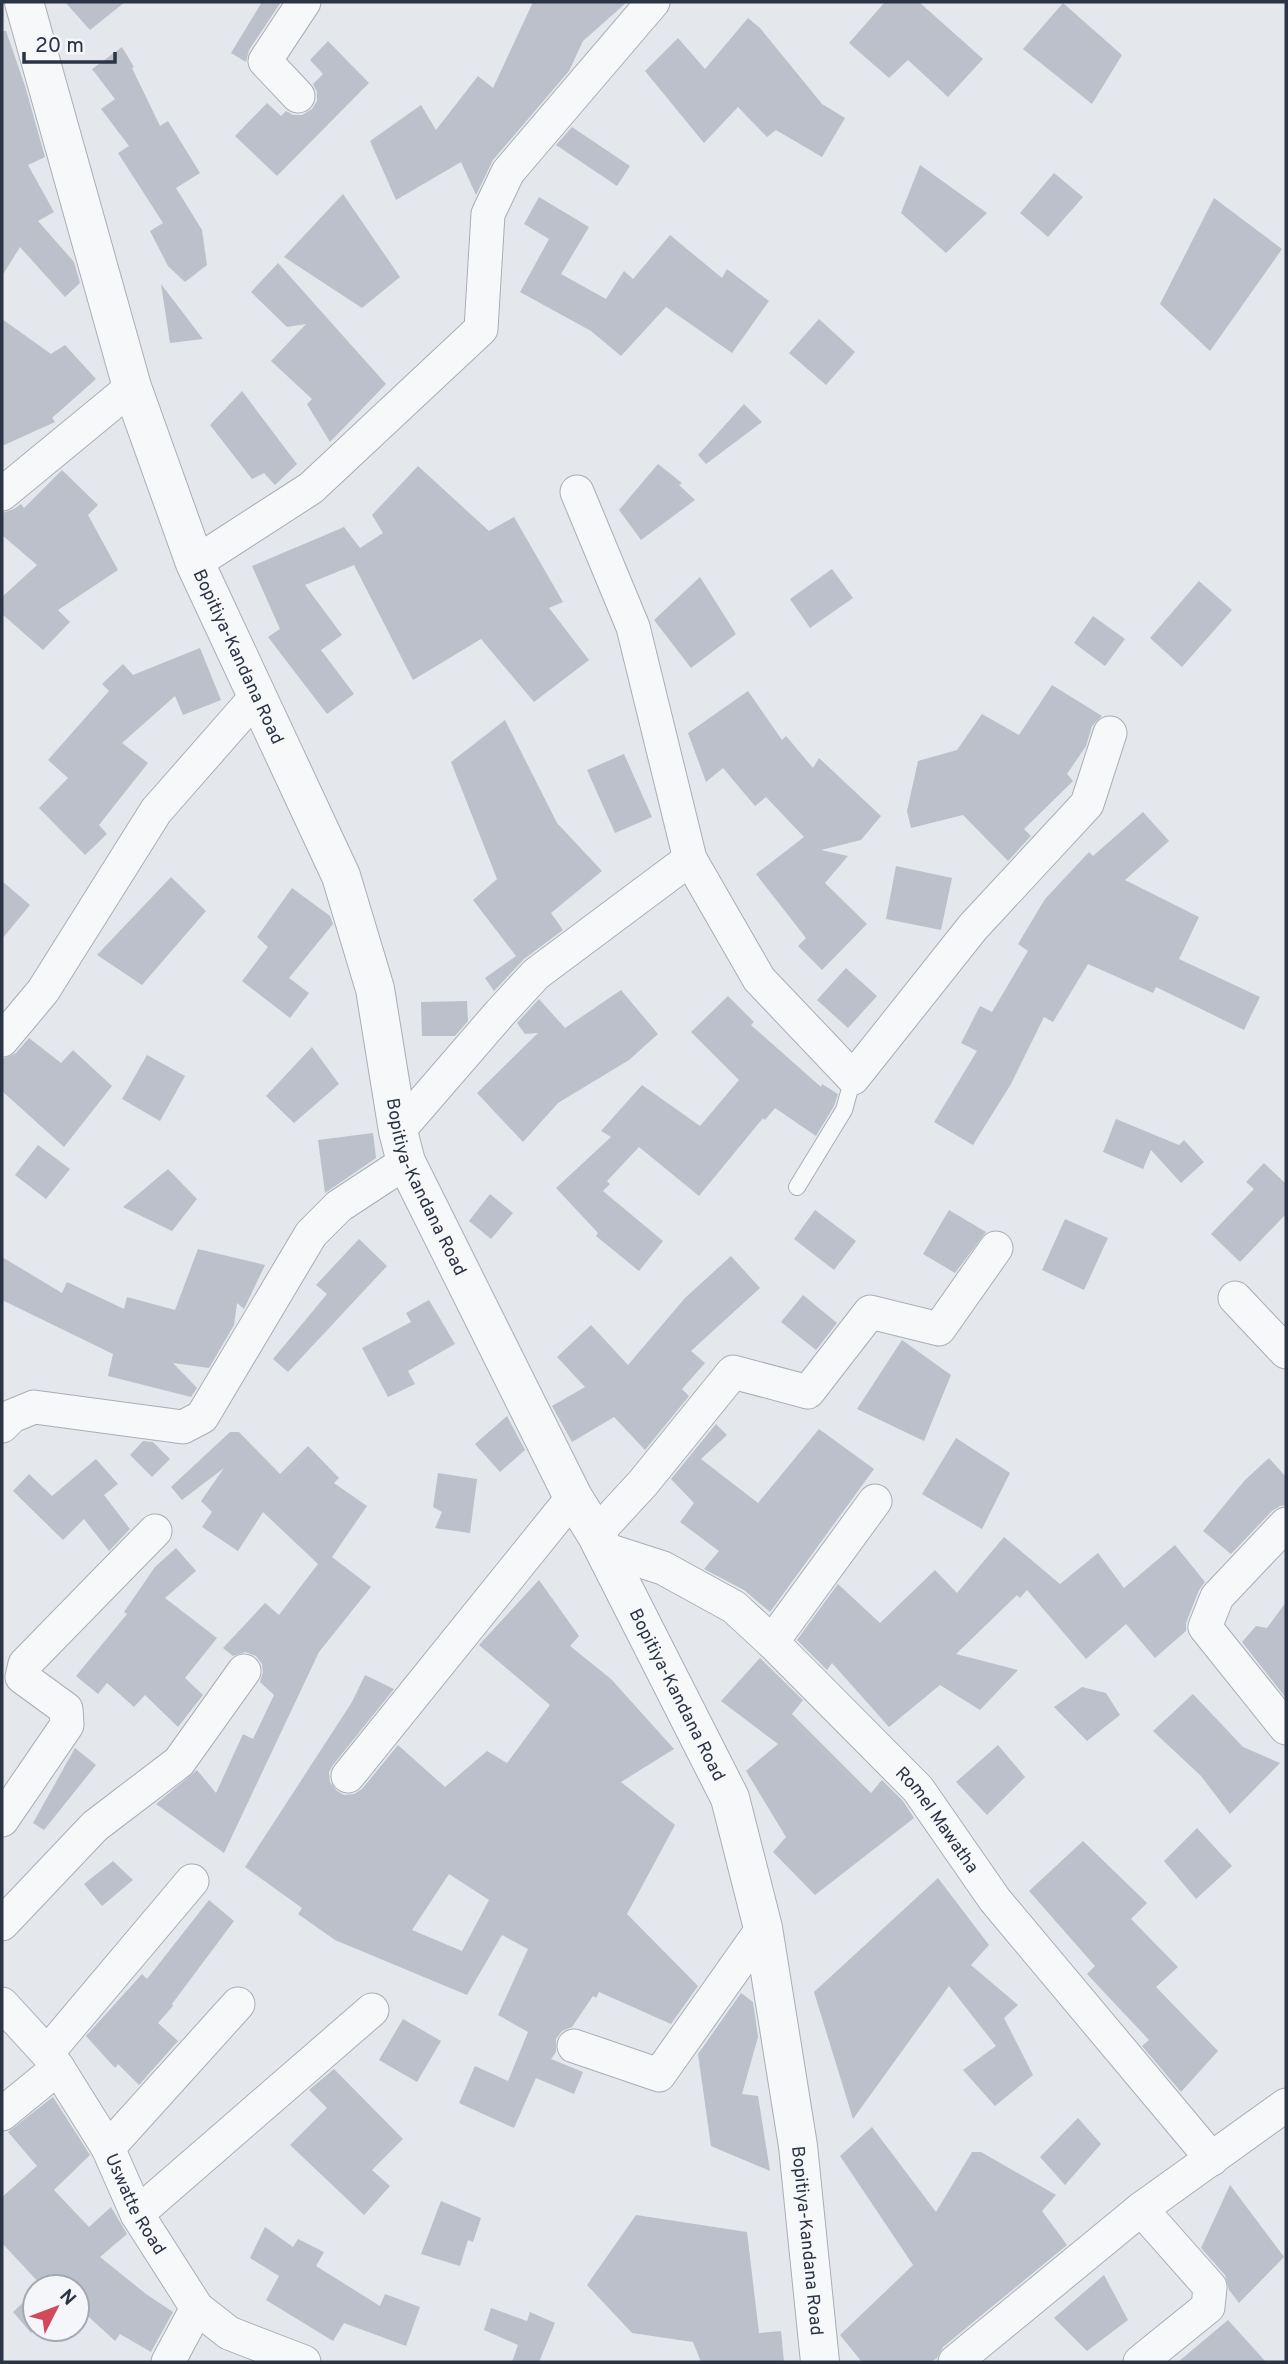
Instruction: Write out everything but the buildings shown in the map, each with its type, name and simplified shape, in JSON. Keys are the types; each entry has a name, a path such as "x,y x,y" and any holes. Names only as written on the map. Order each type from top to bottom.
{"street":[{"name":"Bopitiya-Kandana Road","path":"24,2 132,387 195,563 341,876 375,989 402,1146 573,1497 600,1542 730,1798 763,1928 798,2146 820,2362"},
{"path":"298,96 265,61 304,2"},
{"path":"195,563 310,488 481,329 488,214 508,172 653,2"},
{"path":"2,494 132,387"},
{"path":"577,492 633,627 691,859 759,979 853,1078 972,927 1087,804 1110,733"},
{"path":"2,1040 43,991 156,811 256,697"},
{"path":"2,1426 12,1416 34,1406 183,1427 202,1417 311,1234 402,1146 499,1013 536,974 691,859"},
{"path":"600,1542 643,1483 733,1372 808,1392 870,1312 939,1329 996,1248"},
{"path":"1235,1298 1286,1352"},
{"path":"348,1776 573,1497"},
{"path":"772,1642 875,1500"},
{"path":"1286,1524 1217,1597 1205,1627 1286,1728"},
{"path":"2,1820 67,1725 66,1709 22,1676 26,1664 155,1531"},
{"name":"Romel Mawatha","path":"600,1542 663,1568 734,1607 772,1642 918,1790 995,1899 1212,2159"},
{"path":"2,1924 95,1826 179,1762 244,1671"},
{"path":"2,2114 52,2061 191,1881"},
{"path":"574,2046 659,2075 763,1928"},
{"name":"Uswatte Road","path":"2,2004 52,2061 108,2148 137,2214 197,2308 229,2333 304,2362"},
{"path":"108,2148 238,2004"},
{"path":"137,2214 372,2010"},
{"path":"955,2362 1141,2209 1286,2105"},
{"path":"1140,2362 1208,2307 1210,2287 1141,2209"},
{"path":"168,2362 197,2308"}],"lane":[{"path":"797,1187 844,1110 853,1078"}]}
